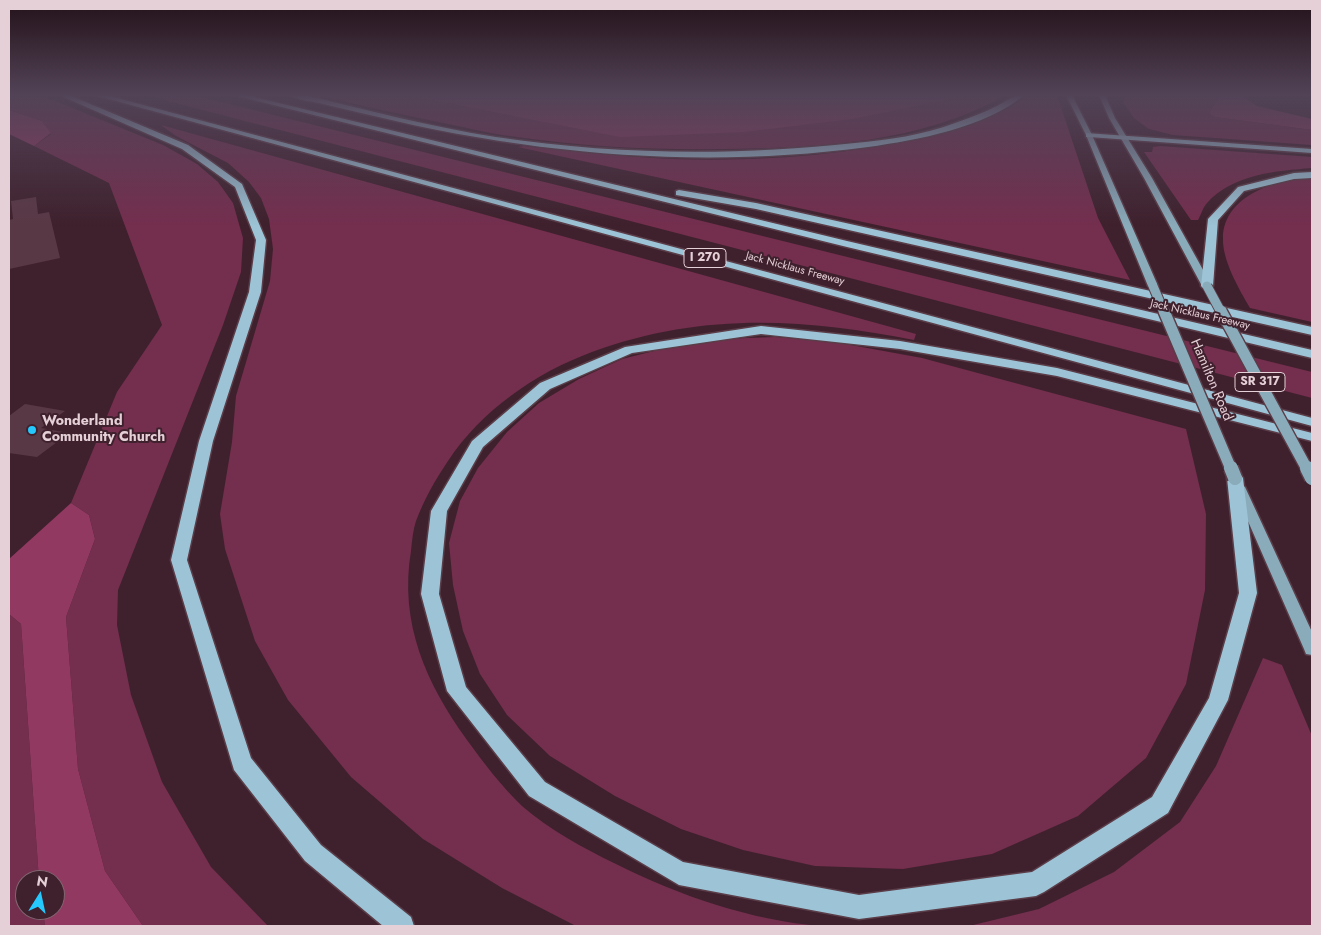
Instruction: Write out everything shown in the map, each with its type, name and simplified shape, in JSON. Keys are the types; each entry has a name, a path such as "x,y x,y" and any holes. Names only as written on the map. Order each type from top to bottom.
{"highway":[{"path":"163,139 185,148 239,186 261,240 255,292 206,441 179,560 242,764 313,853 402,926"},
{"name":"Jack Nicklaus Freeway","path":"259,139 1312,422"},
{"name":"Jack Nicklaus Freeway","path":"417,139 847,244 1312,354"},
{"path":"502,139 656,155 772,154 876,144 899,139"},
{"path":"1146,139 1312,151"},
{"path":"556,172 756,206 1312,330"},
{"path":"1207,286 1213,219 1240,189 1294,176 1312,175"},
{"path":"1235,478 1248,593 1218,700 1160,805 1036,884 859,907 679,874 537,789 457,691 430,594 439,511 477,444 545,386 629,350 761,330 900,345 1057,372 1312,437"}],"main road":[{"name":"Hamilton Road","path":"1091,139 1235,478 1312,649"},
{"name":"SR 317","path":"1125,139 1312,478"}],"shaded area":[{"path":"19,139 44,139 34,146"},
{"path":"44,139 147,139 197,164 218,182 233,203 243,238 241,272 223,325 118,590 117,625 131,695 162,782 211,867 268,926 143,926 105,871 78,769 66,617 95,539 89,515 71,503 117,392 162,325 109,183 34,146"},
{"path":"181,139 210,139 916,334 914,340 832,327 792,324 712,325 672,330 632,339 592,352 550,371 530,383 493,410 476,426 461,443 434,483 419,513 413,536 408,577 409,603 419,651 428,674 439,697 467,740 500,783 522,806 555,831 579,845 664,886 716,905 769,919 821,926 576,926 502,888 423,839 351,777 288,700 255,641 225,549 220,514 232,442 236,396 270,281 273,249 269,219 261,198 249,182 228,163"},
{"path":"313,139 369,139 1312,372 1312,398"},
{"path":"532,139 876,139 796,147 698,149 646,148"},
{"path":"914,139 1072,139 1098,218 1130,280 518,147 706,160 811,155 880,146"},
{"path":"1224,139 1312,139 1312,145"},
{"path":"1153,147 1312,157 1312,168 1270,173 1242,180 1218,193 1206,205 1198,220 1191,220 1144,152 1152,152"},
{"path":"1312,177 1312,322 1250,308 1228,265 1223,247 1223,238 1226,223 1232,211 1242,200 1255,192 1283,181"},
{"path":"775,337 829,341 922,358 1186,429 1206,514 1205,590 1186,684 1146,758 1078,816 992,854 903,869 815,866 743,850 681,829 615,796 550,756 507,715 480,674 463,631 453,585 449,543 460,501 478,468 507,432 539,403 579,379 622,359 662,349 720,339"},
{"path":"71,503 89,515 95,539 66,617 78,769 105,871 143,926 45,926 44,920 65,920 65,870 38,870 21,624 9,614 9,559"},
{"path":"9,614 21,624 38,870 15,870 15,920 44,920 45,926 9,926"},
{"path":"1263,658 1282,665 1312,736 1312,926 969,926 1039,909 1114,872 1180,822 1216,766"}],"building":[{"path":"36,197 38,214 49,212 60,258 9,269 9,220 13,219 11,201"},
{"name":"Wonderland Community Church","path":"25,404 65,411 41,428 69,433 37,457 9,453 9,416"}],"place":[{"name":"Wonderland Community Church","path":"32,430"}]}
